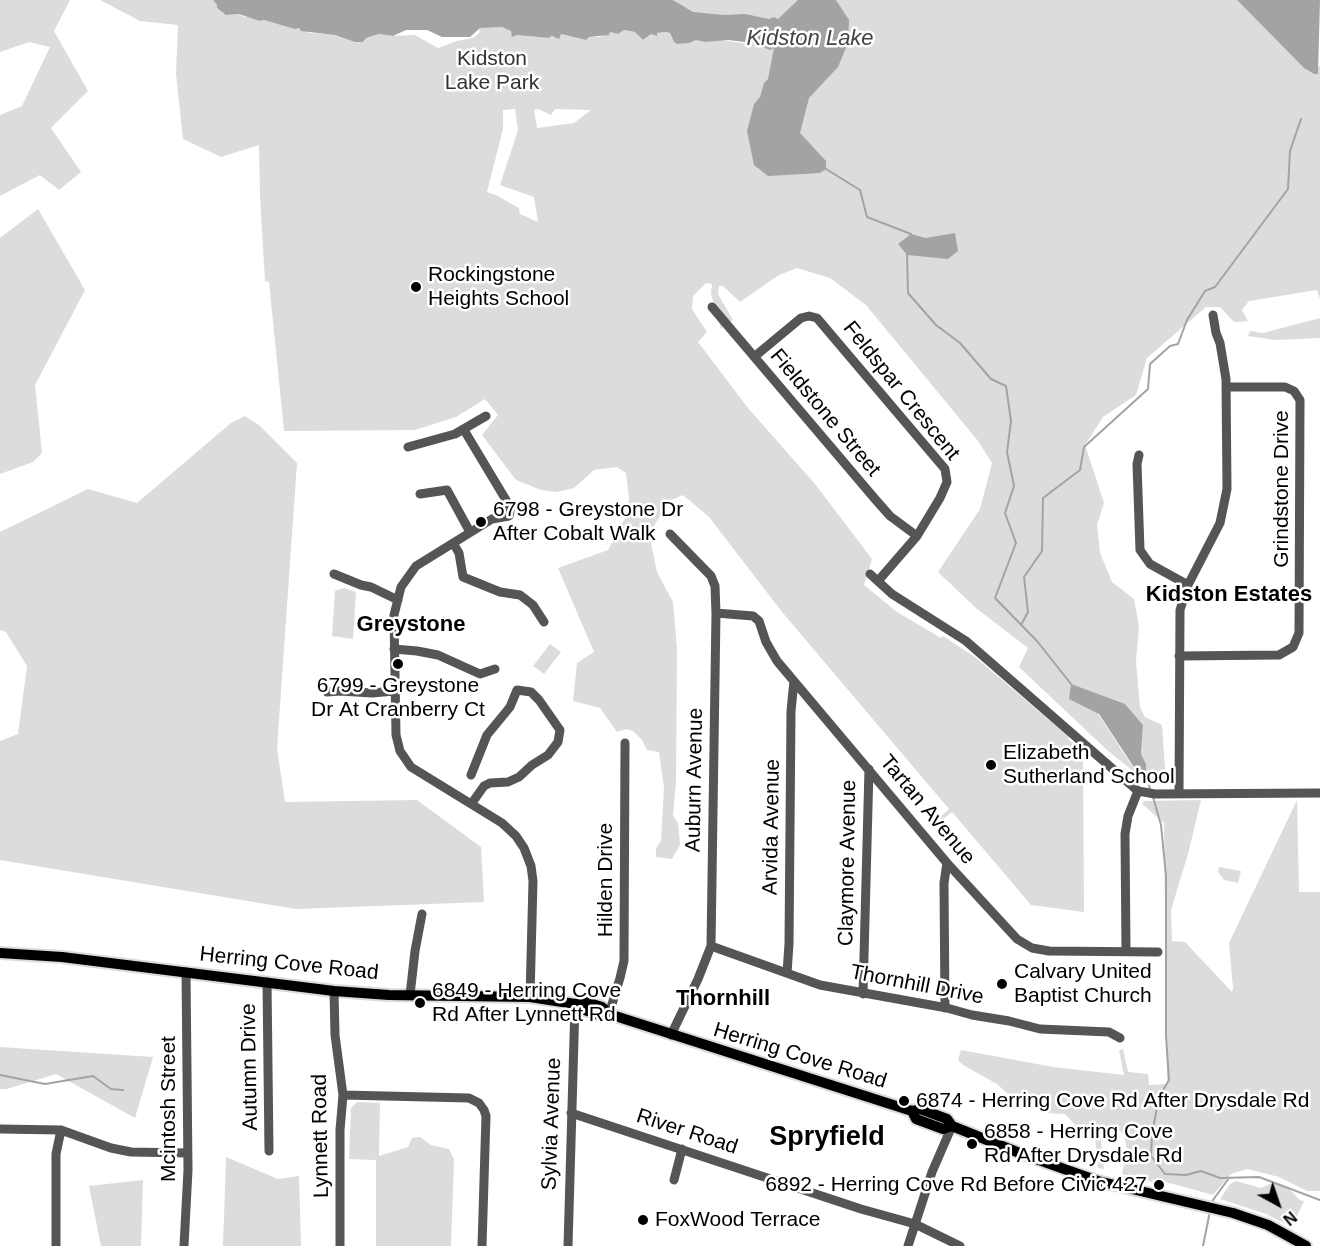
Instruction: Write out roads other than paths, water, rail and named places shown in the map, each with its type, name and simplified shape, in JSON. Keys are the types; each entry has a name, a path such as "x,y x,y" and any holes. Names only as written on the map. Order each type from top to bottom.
{"main road":[{"name":"Herring Cove Road","path":"0,953 62,957 334,991 530,997 575,1004 583,1001 602,1007 609,1014 671,1035 912,1111 916,1119 943,1129 952,1126 1098,1181 1233,1213 1268,1225 1306,1246"}],"street":[{"name":"Fieldstone Street","path":"712,307 880,505 917,536"},
{"path":"1179,794 1180,610 1188,585 1217,531 1225,506 1226,387 1220,343 1213,315"},
{"name":"Feldspar Crescent","path":"754,357 801,318 812,316 820,321 945,469 946,487 917,536 878,581"},
{"name":"Grindstone Drive","path":"1179,656 1279,654 1293,647 1299,633 1300,400 1294,392 1285,387 1226,387"},
{"path":"408,447 440,440 464,430 486,416"},
{"path":"464,430 510,511 509,516 492,519 416,566 401,587 394,615 396,735 404,758 411,768 472,803 510,830 522,845 529,859 533,881 530,997"},
{"path":"1139,455 1137,466 1140,550 1150,564 1188,585"},
{"path":"420,494 447,490 470,532"},
{"name":"Auburn Avenue","path":"670,534 711,576 715,586 716,613 711,946 671,1035"},
{"path":"453,543 459,553 463,577 500,592 519,595 533,605 541,615 543,622"},
{"path":"334,574 371,587 398,600"},
{"path":"870,574 892,594 966,641 1138,790 1145,793 1179,794 1320,793"},
{"name":"Tartan Avenue","path":"716,613 756,618 762,624 769,649 794,681 947,863 1014,936 1027,945 1049,951 1158,952"},
{"path":"394,649 438,655 480,674 495,669"},
{"name":"Arvida Avenue","path":"787,973 791,711 794,681"},
{"path":"471,775 487,735 510,707 517,690 531,692 560,730 558,742 548,755 519,777 508,782 490,783 484,786 472,803"},
{"path":"327,692 394,691"},
{"name":"Hilden Drive","path":"609,1014 624,961 625,743"},
{"name":"Claymore Avenue","path":"863,993 869,769"},
{"path":"1126,951 1126,825 1138,790"},
{"path":"945,1008 944,883 947,863"},
{"path":"410,995 422,914"},
{"name":"Thornhill Drive","path":"711,946 820,985 945,1008 1040,1029 1109,1032 1120,1038"},
{"name":"Mcintosh Street","path":"184,1246 188,1153 186,972"},
{"name":"Autumn Drive","path":"267,982 269,1151"},
{"name":"Lynnett Road","path":"334,991 335,1035 344,1095 340,1130 340,1246"},
{"name":"Sylvia Avenue","path":"568,1246 575,1004"},
{"path":"344,1095 468,1098 475,1100 483,1107 486,1116 482,1246"},
{"name":"River Road","path":"571,1113 861,1209 915,1224 960,1246"},
{"path":"908,1246 932,1172 952,1126"},
{"path":"0,1129 61,1130 124,1151 188,1153"},
{"path":"57,1246 56,1154 61,1130"},
{"path":"674,1180 682,1149"}],"water":[{"name":"Kidston Lake","path":"213,0 673,0 693,12 724,15 745,14 778,19 798,0 836,0 849,20 848,43 838,67 809,98 800,133 826,161 826,169 820,173 768,176 754,165 747,131 754,104 760,97 764,83 768,79 774,48 770,50 753,43 728,40 705,42 696,40 677,44 670,33 666,32 657,33 657,36 651,34 643,40 635,32 624,30 618,34 610,32 609,35 589,37 586,40 561,34 559,39 552,36 549,38 517,35 512,37 511,31 502,27 480,28 470,37 442,37 427,30 406,30 393,36 379,34 366,38 363,42 355,42 335,35 301,31 299,28 260,21 239,14 226,15 217,8"},
{"path":"1237,0 1320,0 1318,74 1304,68"},
{"path":"955,233 958,251 948,259 907,255 898,244 911,234 926,238"},
{"path":"1071,684 1125,704 1143,725 1141,754 1146,764 1146,774 1137,772 1099,714 1069,699"}],"waterway":[{"path":"1021,625 1028,612 1024,577 1042,551 1043,498 1080,470 1084,447 1148,389 1150,364 1170,346 1178,344 1187,320 1205,291 1215,287 1288,189 1290,151 1301,119"},
{"path":"826,169 860,190 867,217 911,234"},
{"path":"907,255 908,293 936,325 960,343 991,379 1006,386 1011,421 1007,452 1014,486 1005,513 1016,543 995,598 1037,641 1071,684"},
{"path":"1146,774 1150,789"},
{"path":"1153,797 1161,825 1166,876 1166,1036 1169,1080 1159,1097 1152,1134 1151,1156 1165,1174 1186,1175 1201,1171 1220,1178 1259,1177 1320,1200"},
{"path":"0,1075 45,1084 93,1076 111,1089 123,1090"},
{"path":"1211,1206 1229,1178"},
{"path":"1203,1246 1210,1211"}],"place":[{"name":"Rockingstone Heights School","path":"416,287"},
{"name":"6798 - Greystone Dr After Cobalt Walk","path":"481,522"},
{"name":"6799 - Greystone Dr At Cranberry Ct","path":"398,664"},
{"name":"Elizabeth Sutherland School","path":"991,765"},
{"name":"Calvary United Baptist Church","path":"1002,984"},
{"name":"6849 - Herring Cove Rd After Lynnett Rd","path":"420,1003"},
{"name":"6874 - Herring Cove Rd After Drysdale Rd","path":"904,1101"},
{"name":"6858 - Herring Cove Rd After Drysdale Rd","path":"972,1144"},
{"name":"6892 - Herring Cove Rd Before Civic 427","path":"1159,1185"},
{"name":"FoxWood Terrace","path":"643,1220"}],"district":[{"name":"Kidston Estates","path":"1229,595"},
{"name":"Greystone","path":"411,625"},
{"name":"Thornhill","path":"723,999"},
{"name":"Spryfield","path":"827,1138"}],"park label":[{"name":"Kidston Lake Park","path":"492,71"}]}
